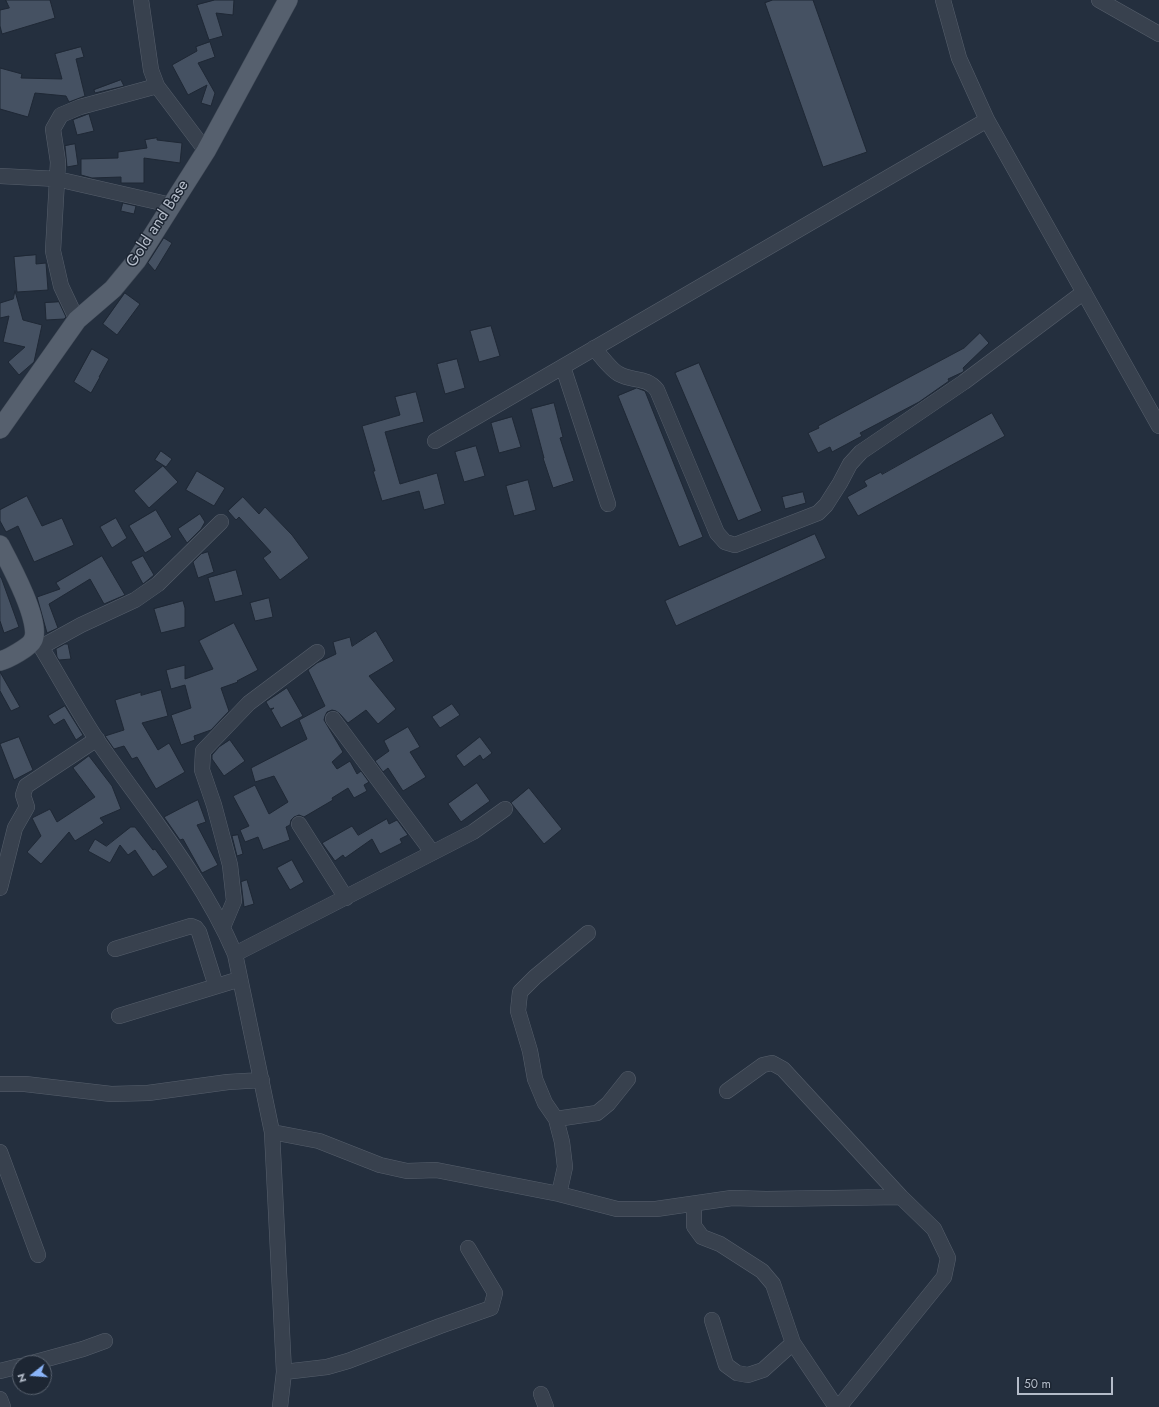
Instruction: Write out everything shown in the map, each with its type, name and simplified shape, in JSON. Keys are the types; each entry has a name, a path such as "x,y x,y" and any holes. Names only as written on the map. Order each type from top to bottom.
{"main road":[{"name":"Gold and Base","path":"0,429 77,320 113,289 137,260 206,151 288,0"},
{"path":"0,545 21,586 33,618 37,644 20,651 6,660 0,661"}],"street":[{"path":"141,0 151,70 157,86 206,151"},
{"path":"943,0 960,58 987,120 1159,426"},
{"path":"1099,0 1159,34"},
{"path":"77,320 61,286 53,251 58,162 53,129 61,116 80,107 157,86"},
{"path":"435,441 987,120"},
{"path":"0,176 57,179 171,205"},
{"path":"594,348 618,374 628,378 647,381 657,390 717,533 725,542 735,545 818,513 826,505 850,464 861,452 964,382 1084,292"},
{"path":"563,367 608,504"},
{"path":"220,522 158,584 135,600 37,644 97,739 187,865 223,927 235,954 272,1132 284,1372 280,1407"},
{"path":"223,927 234,901 230,865 214,806 202,770 203,751 249,703 317,652"},
{"path":"333,720 432,852"},
{"path":"0,888 15,828 27,807 23,795 26,786 97,739"},
{"path":"235,954 346,898 432,852 474,832 505,809"},
{"path":"299,824 346,898"},
{"path":"115,949 191,926 194,927 199,932 216,986"},
{"path":"559,1194 565,1167 562,1142 556,1120 545,1103 535,1079 530,1051 518,1011 520,992 535,977 588,933"},
{"path":"119,1016 240,979"},
{"path":"727,1091 763,1065 772,1063 783,1069 901,1197 934,1229 948,1258 944,1277 839,1407"},
{"path":"556,1120 597,1113 608,1104 628,1079"},
{"path":"0,1084 25,1084 118,1094 148,1094 228,1082 262,1080"},
{"path":"272,1132 319,1141 380,1165 407,1171 436,1170 559,1194 617,1209 656,1209 732,1198 766,1200 901,1197"},
{"path":"0,1152 38,1255"},
{"path":"694,1204 694,1226 702,1237 720,1244 762,1271 773,1284 793,1343 836,1407"},
{"path":"284,1372 327,1367 348,1361 491,1308 495,1293 468,1248"},
{"path":"712,1320 726,1365 738,1373 748,1375 763,1370 793,1343"},
{"path":"52,1358 83,1350 104,1341"},
{"path":"0,1371 12,1368"},
{"path":"0,1399 3,1407"}],"building":[{"path":"6,0 50,0 55,18 2,34 0,26 0,10 9,8"},
{"path":"215,0 234,0 233,15 216,13 223,36 209,40 197,5"},
{"path":"773,0 813,0 867,152 823,167 765,3"},
{"path":"210,42 215,57 198,63 215,93 211,106 201,103 207,85 188,95 172,65 197,51 196,47"},
{"path":"81,47 84,57 76,59 85,96 69,102 66,96 35,93 28,117 0,109 0,68 22,74 21,78 62,79 55,54"},
{"path":"121,80 124,86 95,93 94,90"},
{"path":"89,114 94,131 77,135 73,120"},
{"path":"157,138 157,140 182,143 180,163 144,158 144,183 121,183 121,177 92,178 81,175 81,159 118,158 118,152 147,148 145,140"},
{"path":"75,144 78,165 67,167 65,146"},
{"path":"123,203 136,206 134,214 121,211"},
{"path":"164,238 172,243 155,271 148,263"},
{"path":"36,255 36,264 46,263 48,290 17,292 14,257"},
{"path":"15,291 23,320 42,325 34,362 19,375 8,362 25,347 3,342 9,316 0,318 0,303 13,299"},
{"path":"125,293 140,304 117,335 103,324"},
{"path":"59,302 66,317 64,319 46,320 45,303"},
{"path":"491,326 500,356 479,362 470,331"},
{"path":"980,333 989,343 963,368 963,372 948,379 949,381 919,402 860,433 862,436 832,452 830,447 818,453 808,433 819,428 818,426 964,348"},
{"path":"92,349 109,359 91,393 74,382"},
{"path":"457,359 465,388 445,394 437,364"},
{"path":"699,363 762,511 738,521 675,373"},
{"path":"637,388 645,391 703,537 679,547 618,396"},
{"path":"416,392 424,422 385,432 400,484 437,473 445,504 424,510 419,491 382,501 362,426 400,415 395,397"},
{"path":"554,403 563,437 560,438 574,481 553,488 543,458 531,409"},
{"path":"992,413 1005,436 858,516 847,497 867,486 864,481 881,472 882,474"},
{"path":"512,417 521,447 499,453 491,423"},
{"path":"476,446 485,476 464,482 455,452"},
{"path":"161,451 172,459 166,467 155,460"},
{"path":"163,466 178,482 149,508 134,491"},
{"path":"197,471 225,488 214,506 186,490"},
{"path":"528,480 536,510 514,516 506,486"},
{"path":"803,492 806,503 785,509 782,497"},
{"path":"27,496 42,526 62,518 74,545 34,562 18,526 6,532 0,521 0,510"},
{"path":"243,497 259,514 265,507 292,535 309,558 280,580 263,558 271,552 239,517 236,520 228,511"},
{"path":"156,510 172,537 145,553 129,526"},
{"path":"200,514 205,522 201,529 187,543 178,529"},
{"path":"116,518 127,538 112,548 100,527"},
{"path":"815,534 826,558 676,626 665,601"},
{"path":"208,552 214,572 198,578 193,562 201,554"},
{"path":"102,556 125,595 104,604 90,579 49,604 58,628 47,633 37,597 60,589 56,583"},
{"path":"143,556 154,575 143,584 131,562"},
{"path":"236,570 243,595 215,602 208,578"},
{"path":"0,577 19,627 4,633 0,621"},
{"path":"269,598 273,617 255,621 250,603"},
{"path":"183,601 185,608 185,627 161,633 154,609"},
{"path":"234,623 258,670 237,681 238,682 221,688 229,711 211,730 194,736 195,740 181,745 171,715 191,708 185,685 171,689 166,670 185,665 185,679 213,669 199,641"},
{"path":"376,631 394,661 369,676 396,709 378,724 366,710 348,723 340,714 332,710 327,712 324,720 343,752 332,762 337,769 350,761 357,774 361,771 369,782 364,785 367,791 354,798 348,788 332,798 333,800 304,817 299,815 294,817 291,820 290,825 286,827 290,840 263,850 258,837 245,842 240,830 249,826 233,796 255,785 269,814 288,802 274,776 255,782 251,768 307,739 299,720 325,706 308,670 317,663 336,654 333,642 350,637 352,646"},
{"path":"68,644 71,659 59,660 56,649"},
{"path":"0,672 20,707 11,711 0,691"},
{"path":"287,688 303,716 281,728 271,710 274,708 270,709 266,702"},
{"path":"161,690 168,716 142,723 158,750 169,743 185,772 156,789 137,757 132,759 124,746 114,749 105,736 124,730 115,700 141,692 141,695"},
{"path":"452,704 460,715 440,728 432,717"},
{"path":"65,706 83,735 76,740 64,719 54,725 48,716"},
{"path":"408,727 420,747 410,752 426,777 403,791 388,768 383,772 375,761 389,751 384,741"},
{"path":"19,737 33,770 14,780 0,744"},
{"path":"480,737 492,753 483,760 480,755 464,767 456,756"},
{"path":"230,740 245,761 224,776 212,759 212,755 219,747"},
{"path":"89,756 112,786 121,809 100,818 104,823 75,841 69,832 41,864 27,852 41,836 32,818 50,809 57,822 95,797 73,768"},
{"path":"477,783 490,801 461,822 448,804"},
{"path":"529,788 562,829 544,844 511,803"},
{"path":"198,800 206,822 197,825 218,865 202,873 183,839 180,840 164,817"},
{"path":"387,819 389,824 397,820 408,835 400,839 402,843 380,854 372,839 345,858 343,855 335,861 322,843 352,826 358,835"},
{"path":"131,827 135,827 153,850 155,849 168,867 153,877 135,850 128,855 120,845 110,863 88,851 95,839 106,846"},
{"path":"238,835 243,854 237,856 232,836"},
{"path":"292,860 304,882 290,890 277,868"},
{"path":"247,880 254,904 244,907 241,882"}]}
